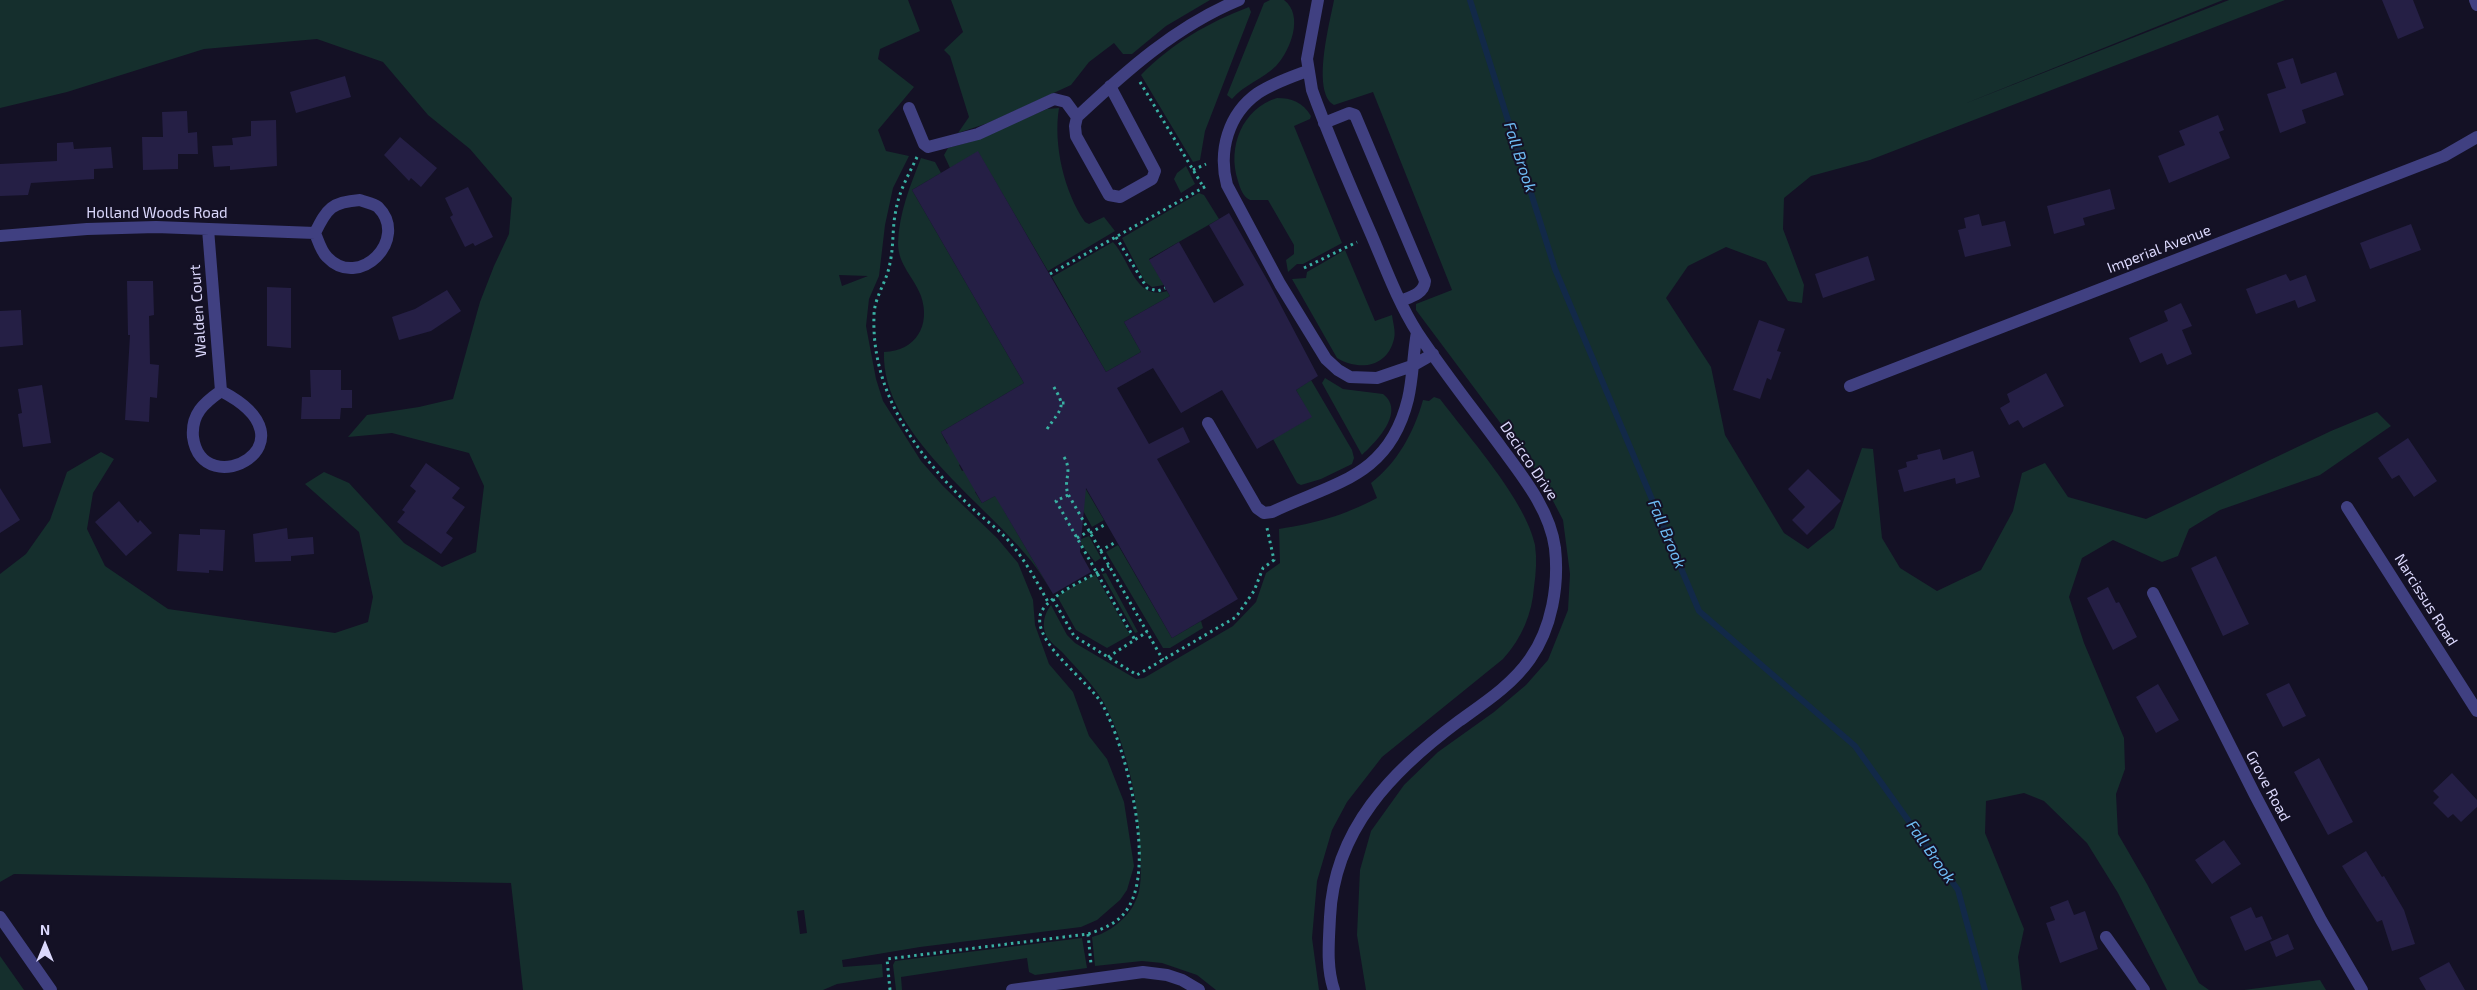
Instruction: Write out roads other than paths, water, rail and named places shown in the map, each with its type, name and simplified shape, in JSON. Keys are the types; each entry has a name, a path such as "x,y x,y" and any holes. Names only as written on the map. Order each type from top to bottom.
{"street":[{"path":"1110,86 1155,171 1152,179 1120,198 1109,195 1076,136 1075,126 1077,117 1129,68 1194,21 1239,0"},
{"name":"Decicco Drive","path":"1318,0 1308,47 1307,71 1324,124 1400,301 1417,332 1544,510 1555,547 1555,580 1550,616 1541,640 1530,660 1512,680 1427,745 1393,776 1368,807 1351,837 1338,871 1331,906 1329,954 1334,990"},
{"path":"2475,0 2477,5"},
{"path":"1307,71 1257,94 1239,112 1229,130 1224,150 1224,173 1227,185 1277,279 1326,359 1338,370 1350,377 1377,378 1412,366 1434,354"},
{"path":"909,108 924,144 928,147 970,137 1054,99 1066,102 1077,117"},
{"path":"1324,124 1352,113 1362,133 1425,282 1420,292 1400,301"},
{"name":"Imperial Avenue","path":"1850,386 2444,156 2477,137"},
{"path":"360,200 378,207 386,221 388,238 378,258 360,267 342,267 326,256 315,233 326,212 341,202 360,200"},
{"name":"Holland Woods Road","path":"0,236 107,228 156,227 315,233"},
{"name":"Walden Court","path":"208,229 221,391"},
{"path":"1208,423 1257,508 1264,513 1272,512 1350,479 1374,463 1390,443 1403,416 1409,397 1417,332"},
{"path":"221,391 252,411 260,426 260,445 251,459 234,466 217,467 202,457 193,438 194,418 205,403 221,391"},
{"name":"Narcissus Road","path":"2347,506 2477,711"},
{"name":"Grove Road","path":"2153,593 2242,770 2321,920 2362,990"},
{"path":"0,917 51,990"},
{"path":"2106,937 2144,990"},
{"path":"1021,989 1143,972 1161,974 1182,980 1199,990"}],"waterway":[{"name":"Fall Brook","path":"1470,0 1555,269 1699,611 1855,746 1958,890 1985,990"}]}
